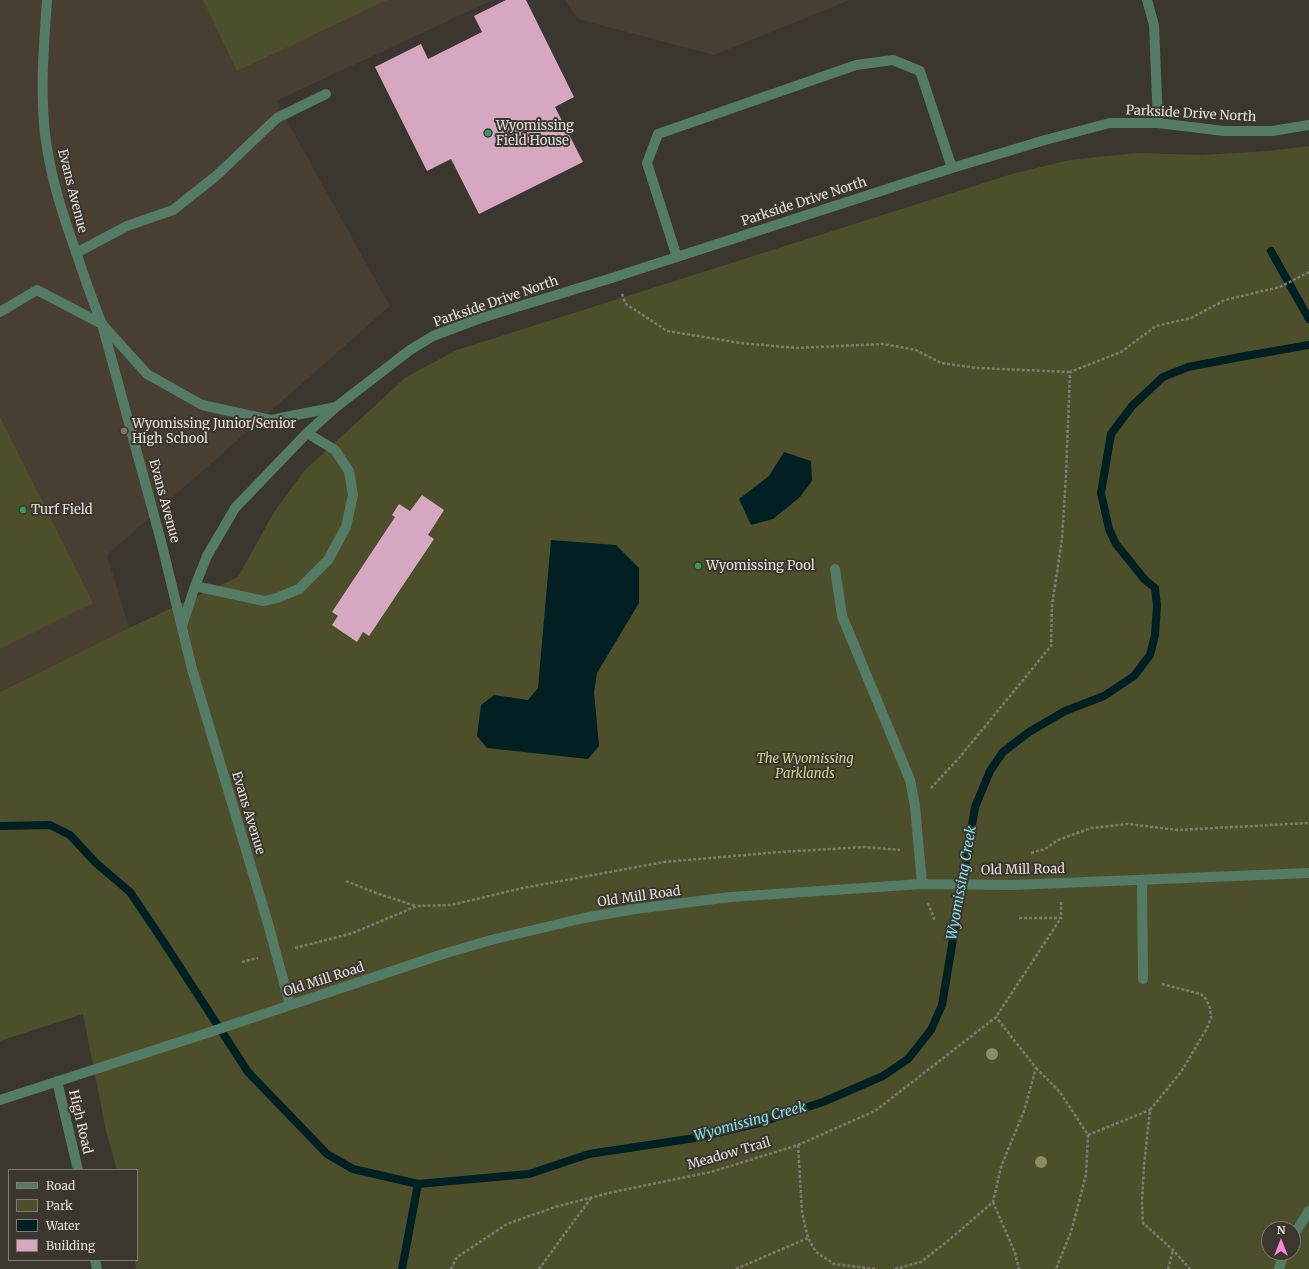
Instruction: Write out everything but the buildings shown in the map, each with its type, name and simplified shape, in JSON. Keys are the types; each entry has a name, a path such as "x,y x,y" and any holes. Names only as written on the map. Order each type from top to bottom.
{"street":[{"name":"Evans Avenue","path":"47,0 42,91 45,133 52,174 63,217 91,298 102,324 162,541 192,669 269,927 290,1005"},
{"path":"1147,0 1154,25 1158,124"},
{"path":"677,257 647,163 658,134 856,64 893,60 920,71 952,168"},
{"path":"76,253 127,226 173,210 216,176 277,118 326,94"},
{"name":"Parkside Drive North","path":"182,626 195,586 207,556 235,508 307,433 336,407 410,350 433,336 481,318 677,257 952,168 1045,140 1110,123 1158,124 1224,131 1272,131 1309,125"},
{"path":"0,312 37,290 102,324"},
{"name":"Parkside Drive North","path":"102,324 147,374 202,405 271,420 336,407"},
{"path":"195,586 264,601 277,598 299,589 328,560 346,527 353,495 349,471 335,450 307,433"},
{"path":"835,570 842,616 910,780 915,806 922,884"},
{"name":"Old Mill Road","path":"0,1100 443,954 491,940 584,918 635,909 731,897 933,883 1012,885 1309,873"},
{"path":"1142,880 1143,979"},
{"name":"High Road","path":"57,1081 78,1169"},
{"path":"1301,1224 1309,1211"}],"path":[{"path":"615,276 626,304 667,331 741,342 796,348 883,344 916,350 941,363 977,368 1070,372 1121,352 1156,326 1191,318 1225,300 1280,287 1309,272"},
{"path":"915,806 959,758 1051,646 1052,605 1062,539 1070,372"},
{"path":"1030,853 1045,849 1058,840 1091,828 1128,824 1178,830 1309,823"},
{"path":"346,881 376,893 416,906 451,905 523,888 664,862 780,852 865,847 907,850"},
{"path":"922,884 935,921"},
{"path":"294,948 354,933 416,906"},
{"name":"Meadow Trail","path":"451,1269 457,1258 507,1224 555,1207 711,1172 798,1145 875,1111 996,1017 1061,918 1018,918"},
{"path":"242,962 264,956"},
{"path":"1088,1135 1150,1110 1181,1072 1206,1030 1211,1018 1210,1008 1206,999 1201,994 1143,979"},
{"path":"996,1017 1036,1068 1060,1092 1088,1135 1086,1175 1071,1232 1056,1269"},
{"path":"1020,1269 1015,1253 993,1202 1001,1167 1024,1111 1036,1068"},
{"path":"1150,1110 1144,1165 1142,1202 1143,1223 1173,1250 1190,1269"},
{"path":"798,1145 802,1212 808,1238 816,1252 834,1264 875,1269"},
{"path":"539,1269 591,1198"},
{"path":"895,1269 921,1262 993,1202"},
{"path":"736,1269 808,1238"},
{"path":"1168,1269 1173,1250"}],"shaded area":[{"name":"Wyomissing Junior/Senior High School","path":"0,0 493,0 276,101 390,306 107,555 129,628 0,692"},
{"path":"565,0 850,0 714,55 578,19"}],"green space":[{"path":"203,0 387,0 237,71"},
{"name":"The Wyomissing Parklands","path":"1309,146 1309,1269 136,1269 135,1261 138,1261 138,1169 117,1169 106,1131 83,1014 0,1041 0,692 129,628 238,577 274,512 304,471 406,377 457,350 1012,174 1069,160 1137,153 1202,155 1268,151"},
{"name":"Turf Field","path":"0,417 93,603 0,649"}],"water":[{"path":"784,452 811,461 812,481 800,497 773,519 751,525 739,499 769,476"},
{"path":"551,540 616,545 639,568 639,603 597,673 594,692 599,746 588,759 487,748 477,736 481,705 494,695 528,700 538,688"}],"waterway":[{"path":"1271,251 1309,319"},
{"name":"Wyomissing Creek","path":"0,826 50,825 70,835 96,863 130,892 248,1072 327,1154 353,1169 418,1184 529,1174 589,1154 695,1138 759,1123 823,1102 883,1076 908,1059 931,1030 942,1005 975,807 990,771 1003,752 1029,732 1065,711 1104,696 1134,676 1150,655 1155,635 1157,606 1155,588 1145,580 1116,544 1109,529 1101,493 1111,434 1132,406 1163,377 1188,367 1309,345"},
{"name":"Wyomissing Creek","path":"402,1269 418,1184"}],"place":[{"name":"Wyomissing Field House","path":"488,133"},
{"name":"Wyomissing Junior/Senior High School","path":"124,431"},
{"name":"Turf Field","path":"23,510"},
{"name":"Wyomissing Pool","path":"698,566"}]}
